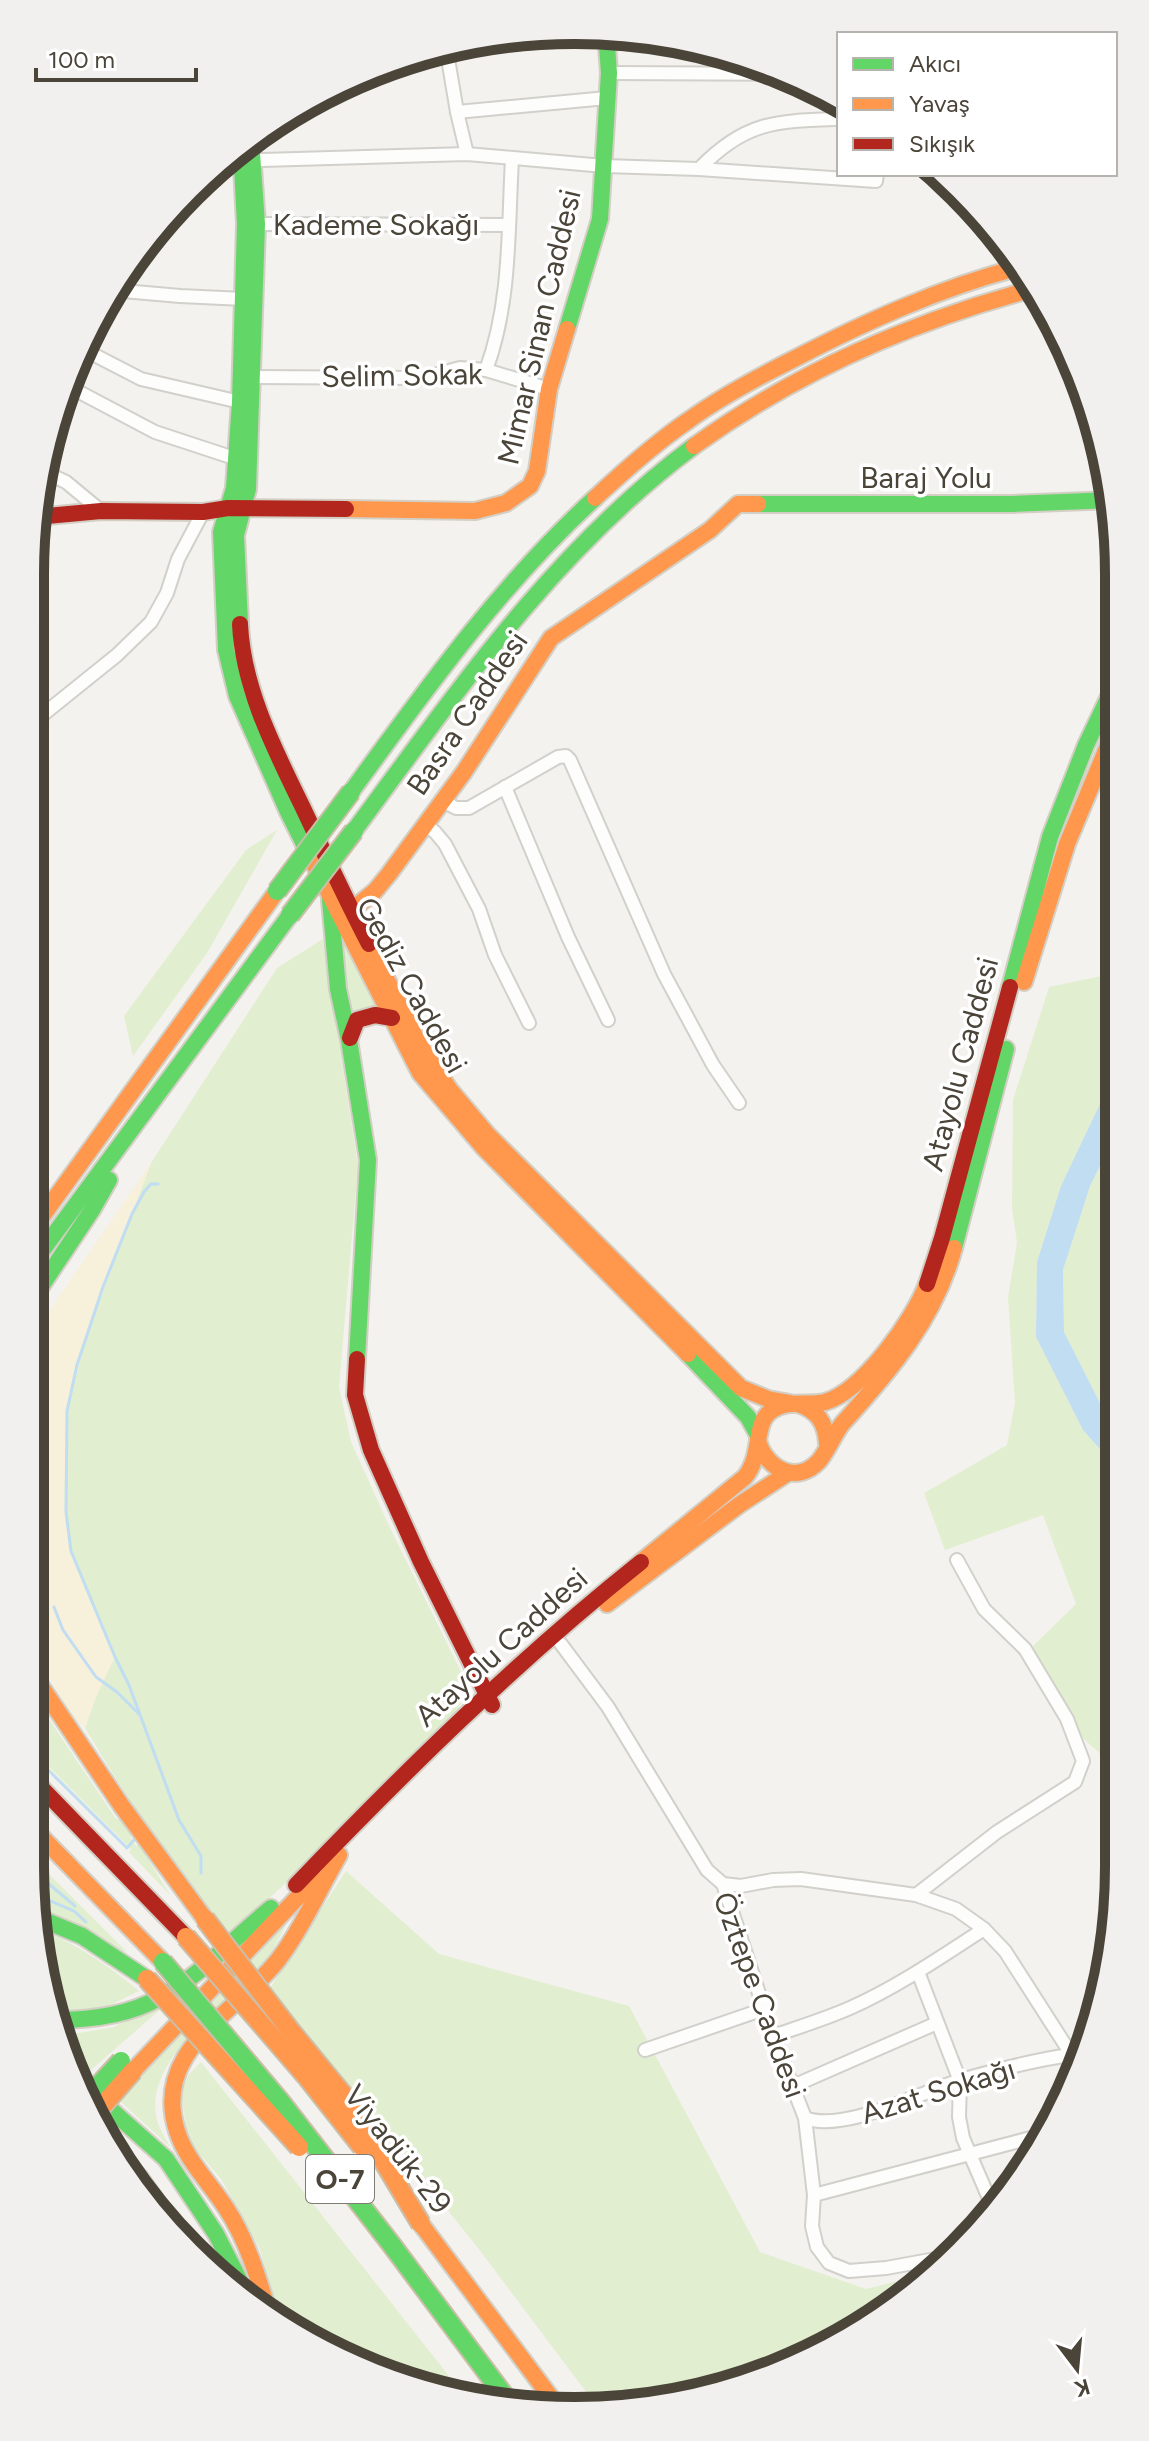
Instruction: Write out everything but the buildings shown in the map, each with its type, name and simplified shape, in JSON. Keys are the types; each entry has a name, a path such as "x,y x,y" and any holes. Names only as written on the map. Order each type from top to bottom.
{"main road":[{"name":"Mimar Sinan Caddesi","path":"236,509 475,511 506,503 530,486 537,471 549,389 600,219 609,73 607,45"},
{"path":"236,509 248,489 253,377 251,224 242,162"},
{"path":"236,509 234,488 251,224"},
{"path":"44,1214 351,792 471,635 551,540 604,489 673,431 765,374 897,308 957,285 1009,270"},
{"path":"44,1248 505,631 544,584 588,540 641,490 698,444 768,399 845,359 958,310 1023,292"},
{"name":"Baraj Yolu","path":"738,504 1012,504 1099,501"},
{"name":"Basra Caddesi","path":"347,914 375,891 426,825 551,638 710,530 738,504"},
{"path":"48,516 101,511 203,512 236,509"},
{"name":"Gediz Caddesi","path":"236,509 221,532 226,650 237,696 288,812 330,893 347,914 419,1044 450,1090 487,1134 741,1388 768,1399 795,1404"},
{"name":"Gediz Caddesi","path":"236,509 241,648 254,696 392,1018 420,1073 484,1148 734,1401 758,1435"},
{"name":"Atayolu Caddesi","path":"339,1855 489,1700 597,1597 728,1493 753,1466 760,1425 767,1414 775,1408 832,1399 858,1380 894,1342 921,1299 950,1211 1050,837 1105,705"},
{"name":"Atayolu Caddesi","path":"275,1905 401,1776 585,1621 739,1505 788,1473 810,1468 824,1453 827,1443 877,1388 917,1333 941,1287 1034,949 1067,844 1105,753"},
{"path":"330,893 338,989 368,1160 355,1395 378,1465 421,1562 489,1700"},
{"path":"349,1040 357,1020 375,1015 392,1018"},
{"path":"44,1194 166,1045"},
{"path":"44,1282 92,1210 162,1089"},
{"path":"795,1404 816,1412 827,1432 827,1443"},
{"path":"758,1435 762,1455 769,1464 788,1473"},
{"path":"44,1691 121,1805 205,1919 345,2097 421,2224"},
{"name":"Viyadük-29","path":"44,1790 186,1937 306,2076 550,2396"},
{"name":"O-7","path":"44,1839 163,1962 280,2101 501,2391"},
{"path":"95,2092 127,2066 339,1855"},
{"path":"264,2296 254,2261 227,2209 186,2155 168,2100 192,2044 275,1963 298,1930 339,1855"},
{"path":"67,2020 82,2021 126,2011 167,1994 275,1905"},
{"path":"101,2105 127,2066 275,1905"},
{"path":"47,1922 88,1939 147,1979 391,2244"},
{"path":"97,2098 166,2159 216,2234 236,2274"}],"street":[{"path":"448,59 467,154"},
{"path":"609,73 750,74"},
{"path":"457,112 607,98"},
{"path":"699,169 719,148 752,128 788,121 837,119"},
{"path":"248,157 467,154 604,166 876,178"},
{"path":"486,370 494,347 506,283 512,159"},
{"name":"Kademe Sokağı","path":"251,224 508,225"},
{"path":"126,291 244,299"},
{"path":"92,354 141,379 240,402"},
{"name":"Selim Sokak","path":"253,377 423,378 460,368 486,370 549,389"},
{"path":"77,391 155,432 237,459"},
{"path":"53,476 66,482 101,511"},
{"path":"44,714 117,655 151,622 167,593 178,559 203,512"},
{"path":"443,801 456,808 469,808 558,757 566,756 570,760 664,974 713,1065 739,1103"},
{"path":"505,787 568,937 608,1020"},
{"path":"426,825 445,844 479,909 495,955 529,1023"},
{"path":"916,1895 997,1832 1075,1782 1083,1761 1067,1719 1025,1649 984,1609 957,1560"},
{"name":"Öztepe Caddesi","path":"561,1644 608,1707 707,1870 723,1884 773,2036 805,2118 814,2195 813,2237 823,2257 837,2268 849,2271 928,2262"},
{"path":"723,1884 741,1886 801,1879 916,1895 956,1909 984,1929 1005,1951 1070,2055"},
{"path":"773,2036 850,2008 918,1972 984,1929"},
{"path":"918,1972 960,2081 960,2128 988,2197"},
{"path":"645,2050 764,2009"},
{"path":"793,2086 937,2023"},
{"name":"Azat Sokağı","path":"805,2118 827,2122 860,2115 960,2081 1070,2055"},
{"path":"814,2195 1030,2138"}],"green space":[{"path":"277,830 207,953 133,1056 124,1016 246,850"},
{"path":"334,921 377,1010 349,1024"},
{"path":"323,939 358,1166 339,1387 351,1442 469,1688 446,1724 425,1746 314,1857 230,1932 152,1834 85,1728 114,1657 71,1551 65,1476 67,1411 86,1338 151,1163 277,968"},
{"path":"1105,975 1105,1093 1061,1186 1037,1262 1036,1337 1083,1430 1105,1455 1105,1758 1067,1719 1032,1647 1076,1604 1043,1515 945,1550 924,1493 1007,1445 1015,1403 1008,1297 1017,1243 1012,1208 1013,1100 1049,987"},
{"path":"1105,1156 1105,1412 1064,1332 1063,1270 1090,1186"},
{"path":"44,1712 116,1819 120,1818 132,1834 130,1837 136,1846 139,1844 170,1895 129,1852 131,1849 44,1762"},
{"path":"44,1869 128,1953 46,1913"},
{"path":"346,1871 439,1954 629,2006 760,2252 866,2289 907,2279 840,2326 778,2357 678,2387 590,2397 478,2248 270,1988"},
{"path":"292,1912 272,1951 194,2031 161,2077 155,2101 159,2126 171,2148 119,2100"},
{"path":"49,1934 92,1956 139,1991 100,2010 64,2012"},
{"path":"201,1974 86,2074 71,2034 114,2027"},
{"path":"201,2062 455,2383 371,2357 309,2326 276,2305 260,2250 221,2179 197,2151 186,2128 181,2091 189,2074"}],"sand":[{"path":"151,1163 77,1365 67,1411 65,1495 71,1551 115,1657 85,1728 72,1717 44,1666 44,1321"}],"water":[{"path":"1105,1093 1105,1156 1090,1186 1063,1270 1064,1332 1105,1412 1105,1455 1083,1430 1036,1337 1037,1262 1061,1186"}],"waterway":[{"path":"158,1184 151,1184 144,1192 132,1214 77,1365 67,1411 66,1512 71,1551 129,1685 179,1820 201,1856 201,1873"},
{"path":"54,1607 63,1630 96,1677 139,1714"},
{"path":"44,1766 127,1848 134,1840"},
{"path":"44,1880 75,1906"},
{"path":"45,1898 74,1911 86,1922"}],"traffic: fast":[{"path":"567,329 600,219 609,73 607,45"},
{"path":"240,624 236,535 248,489 257,224 252,154"},
{"path":"242,162 245,224 240,402 234,488 221,532 226,650 237,696 314,864"},
{"path":"354,831 469,676 552,577 643,487 694,446"},
{"path":"351,792 436,676 496,602 595,498"},
{"path":"758,504 1012,504 1099,501"},
{"path":"1010,987 1050,837 1105,705"},
{"path":"277,891 351,792"},
{"path":"290,915 354,831"},
{"path":"330,900 338,989 368,1160 357,1359"},
{"path":"44,1248 290,915"},
{"path":"954,1248 1006,1049"},
{"path":"44,1282 109,1180"},
{"path":"688,1354 748,1417 758,1435"},
{"path":"67,2020 108,2016 159,1998 203,1968 271,1908"},
{"path":"47,1921 82,1936 147,1979"},
{"path":"163,1962 280,2101 501,2391"},
{"path":"94,2091 121,2061"},
{"path":"97,2098 166,2159 216,2234 236,2274"}],"traffic: slow":[{"path":"595,498 676,429 754,380 904,307 1009,270"},
{"path":"694,446 773,395 856,352 944,317 1023,292"},
{"path":"346,509 475,511 506,503 530,486 537,471 549,389 567,329"},
{"path":"346,915 375,891 389,874 464,772 551,638 710,530 738,504 758,504"},
{"path":"1024,982 1067,844 1105,753"},
{"path":"314,864 420,1073 484,1148 688,1354"},
{"path":"44,1214 277,891"},
{"path":"369,944 419,1044 450,1090 487,1134 741,1388 768,1399 790,1403"},
{"path":"758,1441 775,1466 792,1473 801,1472 819,1461 842,1424 894,1364 923,1321 946,1274 954,1248"},
{"path":"641,1562 745,1477 754,1459 762,1424 771,1411 791,1404 825,1402 840,1395 871,1369 911,1316 927,1284"},
{"path":"798,1404 819,1418 827,1443"},
{"path":"607,1604 739,1505 788,1473"},
{"path":"44,1691 121,1805 205,1919"},
{"path":"44,1839 163,1962"},
{"path":"263,2295 240,2233 181,2142 172,2102 176,2077 186,2055 202,2035 261,1979 287,1948 339,1855"},
{"path":"133,2071 316,1878"},
{"path":"205,1919 345,2097 421,2224"},
{"path":"186,1937 306,2076 362,2147"},
{"path":"147,1979 299,2147"},
{"path":"102,2106 133,2071"},
{"path":"421,2224 550,2396"}],"traffic: jam":[{"path":"48,516 101,511 203,512 228,508 346,509"},
{"path":"240,624 247,673 263,720 369,944"},
{"path":"927,1284 1010,987"},
{"path":"350,1038 357,1020 375,1015 392,1018"},
{"path":"357,1359 355,1395 371,1450 421,1562 492,1705"},
{"path":"296,1885 463,1718 595,1599 641,1562"},
{"path":"44,1790 186,1937"}]}
